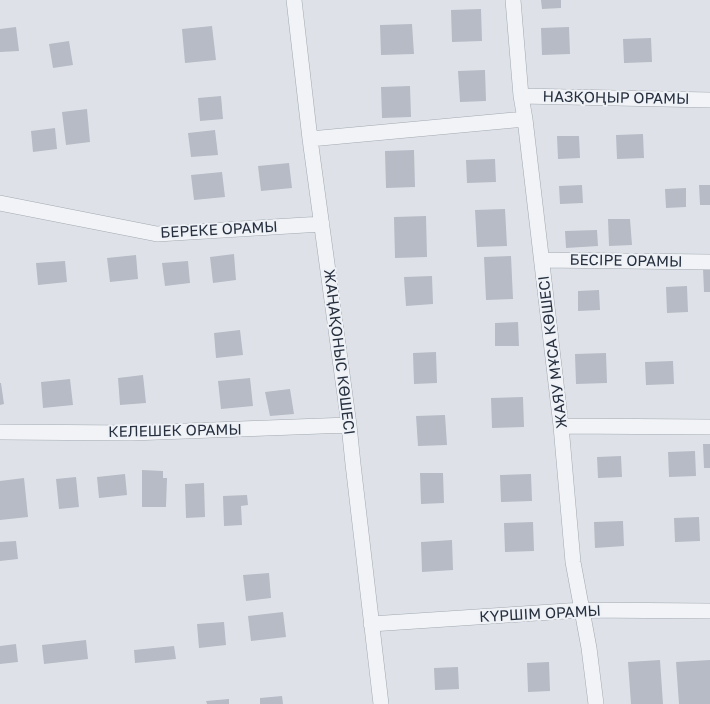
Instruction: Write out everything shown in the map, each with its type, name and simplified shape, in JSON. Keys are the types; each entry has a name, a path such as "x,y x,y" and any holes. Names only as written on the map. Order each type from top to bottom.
{"street":[{"name":"ЖАҢАҚОНЫС КӨШЕСІ","path":"294,0 310,139 349,425 381,704"},
{"name":"ЖАЯУ МҰСА КӨШЕСІ","path":"513,0 521,96 561,426 573,562 589,648 596,704"},
{"name":"НАЗҚОҢЫР ОРАМЫ","path":"521,96 710,100"},
{"path":"310,139 525,119"},
{"name":"БЕРЕКЕ ОРАМЫ","path":"0,203 158,234 322,224"},
{"name":"БЕСІРЕ ОРАМЫ","path":"542,260 710,262"},
{"name":"КЕЛЕШЕК ОРАМЫ","path":"0,432 130,433 349,425"},
{"path":"561,426 710,427"},
{"name":"КҮРШІМ ОРАМЫ","path":"371,624 582,610 710,611"}],"building":[{"path":"541,0 561,0 561,8 542,9"},
{"path":"481,9 482,41 452,42 451,10"},
{"path":"412,24 414,54 381,55 380,25"},
{"path":"212,26 216,60 185,63 182,29"},
{"path":"16,27 19,51 0,52 0,29"},
{"path":"569,27 570,54 542,55 541,28"},
{"path":"651,38 652,62 624,63 623,39"},
{"path":"69,41 73,65 53,68 49,44"},
{"path":"485,70 486,101 460,102 458,71"},
{"path":"410,86 411,117 382,118 381,87"},
{"path":"221,96 223,119 200,121 198,98"},
{"path":"87,109 90,142 66,145 62,112"},
{"path":"55,128 57,149 33,152 31,131"},
{"path":"215,130 218,155 191,157 188,133"},
{"path":"643,134 644,158 617,159 616,135"},
{"path":"557,136 579,136 580,158 558,159"},
{"path":"414,150 415,187 386,188 385,151"},
{"path":"495,159 496,182 467,183 466,160"},
{"path":"289,163 292,188 261,191 258,166"},
{"path":"222,172 225,197 194,200 191,175"},
{"path":"582,185 583,203 560,204 559,186"},
{"path":"699,185 710,185 710,205 700,205"},
{"path":"686,188 686,207 666,208 665,189"},
{"path":"505,209 507,246 477,247 475,210"},
{"path":"426,216 427,257 395,258 394,217"},
{"path":"608,219 630,219 632,245 609,246"},
{"path":"597,230 598,246 566,248 565,231"},
{"path":"234,254 236,280 213,283 210,257"},
{"path":"136,255 138,279 110,282 107,258"},
{"path":"511,256 513,299 486,300 484,257"},
{"path":"65,261 67,282 38,285 36,263"},
{"path":"188,261 190,283 165,286 162,263"},
{"path":"703,268 710,268 710,292 704,292"},
{"path":"432,276 433,304 406,306 404,277"},
{"path":"687,286 688,312 667,313 666,287"},
{"path":"599,290 600,310 578,311 578,291"},
{"path":"518,322 519,346 495,346 495,323"},
{"path":"240,330 243,355 216,358 214,333"},
{"path":"436,352 437,383 414,384 413,353"},
{"path":"606,353 607,383 576,384 575,354"},
{"path":"673,361 674,384 646,385 645,362"},
{"path":"143,375 146,403 120,405 118,378"},
{"path":"250,378 253,406 221,409 218,381"},
{"path":"70,379 73,405 43,408 41,382"},
{"path":"0,383 4,404 0,405"},
{"path":"290,389 294,414 270,416 265,392"},
{"path":"523,397 524,427 492,428 491,398"},
{"path":"445,415 447,445 418,446 416,416"},
{"path":"703,444 710,444 710,468 704,468"},
{"path":"695,451 696,476 669,477 668,452"},
{"path":"621,456 622,477 598,478 597,457"},
{"path":"142,470 163,471 163,478 167,478 166,507 142,507"},
{"path":"420,473 443,473 444,503 421,504"},
{"path":"125,474 127,495 99,498 97,477"},
{"path":"531,474 532,501 501,502 500,475"},
{"path":"76,477 79,507 59,509 56,479"},
{"path":"24,478 28,517 0,520 0,481"},
{"path":"204,483 205,517 186,518 185,484"},
{"path":"247,495 248,505 241,506 242,525 224,526 223,496"},
{"path":"699,517 700,541 675,542 674,518"},
{"path":"623,521 624,546 595,548 594,522"},
{"path":"533,522 534,551 505,552 504,523"},
{"path":"452,540 453,570 422,572 421,542"},
{"path":"16,541 18,559 0,561 0,542"},
{"path":"269,573 271,598 246,601 243,575"},
{"path":"283,612 286,637 251,641 248,616"},
{"path":"224,622 226,645 199,648 197,624"},
{"path":"86,640 88,659 44,664 42,645"},
{"path":"16,644 18,662 0,664 0,646"},
{"path":"174,646 176,659 135,663 134,650"},
{"path":"660,660 663,704 631,704 628,662"},
{"path":"710,660 710,704 679,704 676,662"},
{"path":"549,662 550,691 528,692 527,663"},
{"path":"458,667 459,689 435,690 434,668"},
{"path":"282,696 283,704 260,704 260,698"},
{"path":"229,699 229,704 207,704 206,701"}]}
